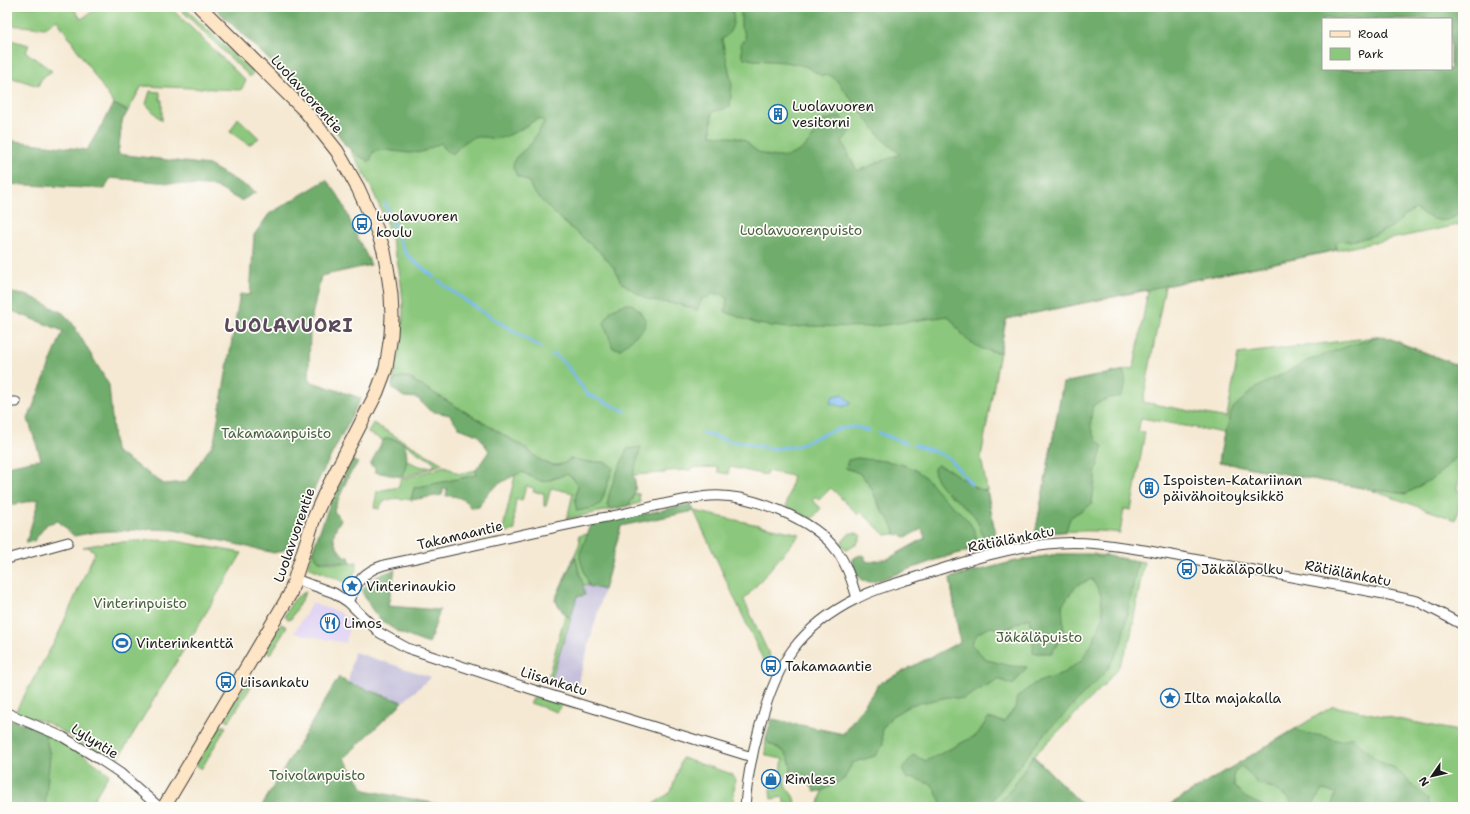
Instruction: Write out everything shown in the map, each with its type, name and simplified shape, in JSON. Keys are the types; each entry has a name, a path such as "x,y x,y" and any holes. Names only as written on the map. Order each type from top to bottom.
{"street":[{"name":"Luolavuorentie","path":"164,807 290,594 296,579 314,518 324,495 377,392 386,368 392,316 388,273 384,251 371,215 358,188 336,151 306,112 200,7"},
{"name":"Takamaantie","path":"348,602 360,579 371,570 384,565 572,524 712,496 738,498 762,504 798,519 822,534 838,551 845,563 857,598"},
{"path":"7,560 68,542"},
{"name":"Rätiälänkatu","path":"745,807 752,757 770,696 777,678 793,649 821,621 857,598 871,592 956,564 1002,552 1047,544 1082,542 1144,550 1389,595 1417,602 1463,625"},
{"name":"Liisankatu","path":"296,579 334,593 348,602 380,633 407,648 542,692 752,757"},
{"name":"Lylyntie","path":"7,713 63,737 102,761 120,773 159,807"}],"shaded area":[{"path":"574,582 604,590 576,691 547,682"},
{"path":"312,603 338,612 350,620 346,643 294,633"},
{"path":"354,652 431,677 403,702 348,683"}],"green space":[{"path":"7,7 73,7 81,19 99,7 170,7 246,81 241,90 142,86 122,121 118,154 87,150 114,104 57,20 45,28 7,25"},
{"path":"178,7 184,7 253,73 250,77"},
{"name":"Luolavuorenpuisto","path":"214,7 1463,7 1463,224 1165,286 1143,402 1227,418 1238,354 1383,336 1461,367 1463,366 1463,459 1457,490 1462,491 1456,520 1368,489 1219,462 1224,433 1141,418 1138,431 1145,432 1131,510 1124,509 1120,533 1078,531 1035,535 1063,383 1134,368 1148,290 1006,319 981,457 997,543 938,559 873,582 863,581 857,576 925,538 918,517 847,464 846,468 859,473 867,482 873,491 879,506 894,527 895,534 885,535 861,512 858,515 831,488 819,500 815,497 812,500 821,508 812,519 786,506 793,476 767,471 766,475 730,467 728,474 718,472 718,467 691,468 691,470 665,471 665,473 633,475 626,497 633,500 634,493 639,494 640,503 567,519 573,493 551,488 546,506 544,506 544,493 533,492 534,488 526,486 522,501 516,499 514,514 515,530 502,533 515,475 522,472 534,478 551,480 566,474 573,478 578,486 576,494 601,503 613,467 604,462 588,462 571,458 560,465 548,464 537,458 527,449 409,378 407,377 393,382 392,385 398,358 403,321 402,291 394,248 379,206 360,166 321,108 313,99 311,100"},
{"path":"214,7 730,7 733,15 733,24 729,33 722,39 732,84 730,107 712,112 711,135 742,139 758,152 780,157 798,152 805,146 811,140 820,122 840,116 851,132 842,141 857,171 900,154 883,140 837,81 830,75 822,76 805,66 785,62 744,58 742,55 741,42 746,40 741,27 741,7 1463,7 1463,208 1454,217 1444,221 1434,219 1415,209 1393,226 1373,236 1351,241 1336,242 1336,250 1006,319 1000,353 982,349 966,339 948,316 870,327 807,326 788,328 757,324 725,312 727,299 723,294 712,294 708,298 703,297 697,310 681,305 649,300 620,281 615,269 601,253 559,218 532,190 529,182 517,176 513,167 514,161 516,157 531,144 544,122 543,120 537,119 515,133 505,137 495,139 478,137 470,139 453,154 446,151 441,143 422,152 409,153 385,150 373,152 370,162 359,156 345,145 321,107 313,99 311,100"},
{"path":"7,39 29,45 26,52 52,71 42,78 38,86 7,76"},
{"path":"150,91 160,92 160,100 162,100 162,121 146,104"},
{"path":"114,104 128,111 122,121 118,154 209,165 256,192 241,201 216,187 110,178 105,189 7,184 7,140 87,150"},
{"path":"238,118 259,138 249,145 230,132"},
{"name":"Takamaanpuisto","path":"326,180 341,201 371,265 321,276 310,324 309,381 361,398 319,479 308,503 293,544 282,551 274,553 174,530 152,529 96,532 74,536 58,521 47,524 34,541 26,543 39,499 7,506 7,466 41,459 28,419 63,331 7,309 7,292 30,296 63,313 71,321 109,385 115,451 164,484 186,482 214,442 240,294 250,295 254,235 269,214"},
{"path":"624,304 632,304 639,310 646,321 645,327 621,349 613,348 604,323 611,310"},
{"path":"1383,336 1462,367 1463,429 1459,455 1435,477 1406,494 1368,489 1219,462 1224,433 1233,408 1254,389 1307,361 1351,345"},
{"path":"1123,371 1125,384 1121,396 1109,398 1093,405 1091,417 1092,432 1103,446 1096,471 1092,504 1071,517 1066,531 1035,535 1063,383"},
{"path":"399,377 409,378 527,449 537,458 548,464 560,465 571,458 588,462 604,462 613,467 601,503 594,508 577,511 575,502 578,486 573,478 566,474 543,482 522,472 497,485 487,495 479,507 470,507 460,498 446,496 447,489 444,488 442,495 411,500 414,488 476,475 476,470 489,451 478,435 461,429 450,415 430,411 417,398 404,397 393,389 392,385 394,380"},
{"path":"373,423 443,464 401,478 407,460 423,467 434,466 435,463 404,443 394,439 383,440 368,433"},
{"path":"388,438 404,444 406,448 407,461 401,477 375,472 375,468 370,465 383,440"},
{"path":"641,447 633,475 635,479 635,490 628,506 609,510 608,505 611,489 627,449"},
{"path":"858,458 896,463 910,467 921,474 961,513 971,525 976,534 976,548 938,559 873,582 864,581 861,579 858,576 853,564 853,559 856,557 863,555 865,556 865,560 869,562 888,559 925,538 922,529 906,537 895,534 891,523 867,482 858,473 846,468 848,460"},
{"path":"352,460 358,463 349,475 334,511 341,520 335,530 335,543 344,556 349,557 351,563 320,561 314,554 315,544 329,506"},
{"path":"937,465 948,469 976,488 987,491 997,543 989,544 986,541 975,517 938,482 935,476 934,468"},
{"path":"445,466 459,474 476,470 476,475 414,488 411,500 392,499 384,502 379,509 374,508 377,491 399,487 400,480"},
{"path":"691,504 694,511 621,526 604,590 589,586 580,559 580,553 591,525"},
{"path":"694,511 800,534 744,600 772,661 768,670"},
{"path":"621,526 604,590 574,582 565,615 555,600 579,545 580,540 578,536"},
{"path":"850,533 857,533 861,536 857,544 847,550 841,543"},
{"name":"Vinterinpuisto","path":"152,540 176,541 242,553 115,764 50,724 15,712 57,637 95,552 88,547 83,547 105,543"},
{"path":"315,544 315,554 321,562 357,562 357,570 349,582 347,583 308,567"},
{"name":"Jäkäläpuisto","path":"1058,554 1099,555 1144,562 1130,640 1119,666 1106,683 1034,756 1085,807 818,807 832,757 768,743 788,756 791,771 785,777 785,784 793,796 795,807 785,807 783,797 771,799 770,789 778,790 783,759 767,756 767,754 765,754 766,739 772,719 843,734 880,683 960,642 950,578 1016,561"},
{"name":"Jäkäläpuisto","path":"1058,554 1095,554 1097,557 1102,557 1103,555 1138,561 1122,640 1117,653 1107,670 1041,738 987,807 939,807 941,802 932,785 914,778 907,779 902,769 913,755 926,761 977,735 988,718 1004,722 1015,708 1017,697 1035,683 1060,675 1081,661 1094,639 1103,618 1101,595 1092,579 1077,585 1062,605 1064,632 1052,653 1033,653 1033,637 1029,618 1003,630 991,627 978,633 971,644 987,660 1011,666 1027,667 1013,685 998,679 963,699 948,697 911,705 892,716 882,729 883,745 875,756 852,763 844,779 822,791 815,792 803,774 791,771 789,758 787,755 782,750 770,744 766,739 772,719 843,734 880,683 960,642 950,578 1016,561"},
{"path":"575,556 585,595 577,596 571,618 565,615 555,600"},
{"path":"395,570 388,606 440,610 429,644 390,627 371,608 362,592 372,580 380,575"},
{"path":"306,592 291,619 288,619 285,616 291,604 298,596"},
{"path":"565,615 571,618 550,683 547,682"},
{"path":"281,624 287,627 272,652 269,654 266,650"},
{"name":"Toivolanpuisto","path":"339,677 348,683 403,702 344,758 365,790 453,807 261,807"},
{"path":"246,684 251,687 228,721 225,717"},
{"path":"539,697 577,709 561,705 557,712 530,703 533,698"},
{"path":"1333,706 1463,732 1463,807 1166,807"},
{"path":"7,720 34,727 48,733 86,757 109,774 89,807 7,807"},
{"path":"10,720 27,725 45,733 50,756 45,807 7,807 7,725"},
{"path":"219,726 226,727 202,768 199,768 196,765"},
{"path":"1295,729 1305,733 1340,741 1352,737 1378,761 1395,768 1428,799 1430,807 1331,807 1336,793 1322,790 1312,807 1291,807 1290,800 1273,788 1258,784 1241,766 1234,772 1234,786 1246,798 1265,807 1166,807"},
{"path":"1033,756 1085,807 996,807 1017,781"},
{"path":"682,758 732,774 735,780 733,807 649,807 671,792"}],"water":[{"path":"843,394 851,403 843,407 830,403 833,396"}],"waterway":[{"path":"385,203 403,249 410,258 434,277"},
{"path":"439,281 476,307 540,347"},
{"path":"552,354 559,358 567,366 587,394 625,411"},
{"path":"702,433 733,442 742,442 771,449 797,446 829,432 844,428 856,427 869,431"},
{"path":"879,433 906,443"},
{"path":"914,445 949,458 971,484"}],"place":[{"name":"Luolavuoren vesitorni","path":"778,114"},
{"name":"Luolavuoren koulu","path":"362,224"},
{"name":"Ispoisten-Katariinan päivähoitoyksikkö","path":"1149,488"},
{"name":"Jäkäläpolku","path":"1187,569"},
{"name":"Vinterinaukio","path":"352,586"},
{"name":"Limos","path":"330,623"},
{"name":"Vinterinkenttä","path":"122,643"},
{"name":"Takamaantie","path":"771,666"},
{"name":"Liisankatu","path":"226,682"},
{"name":"Ilta majakalla","path":"1170,698"},
{"name":"Rimless","path":"771,779"}],"district":[{"name":"LUOLAVUORI","path":"289,326"}]}
